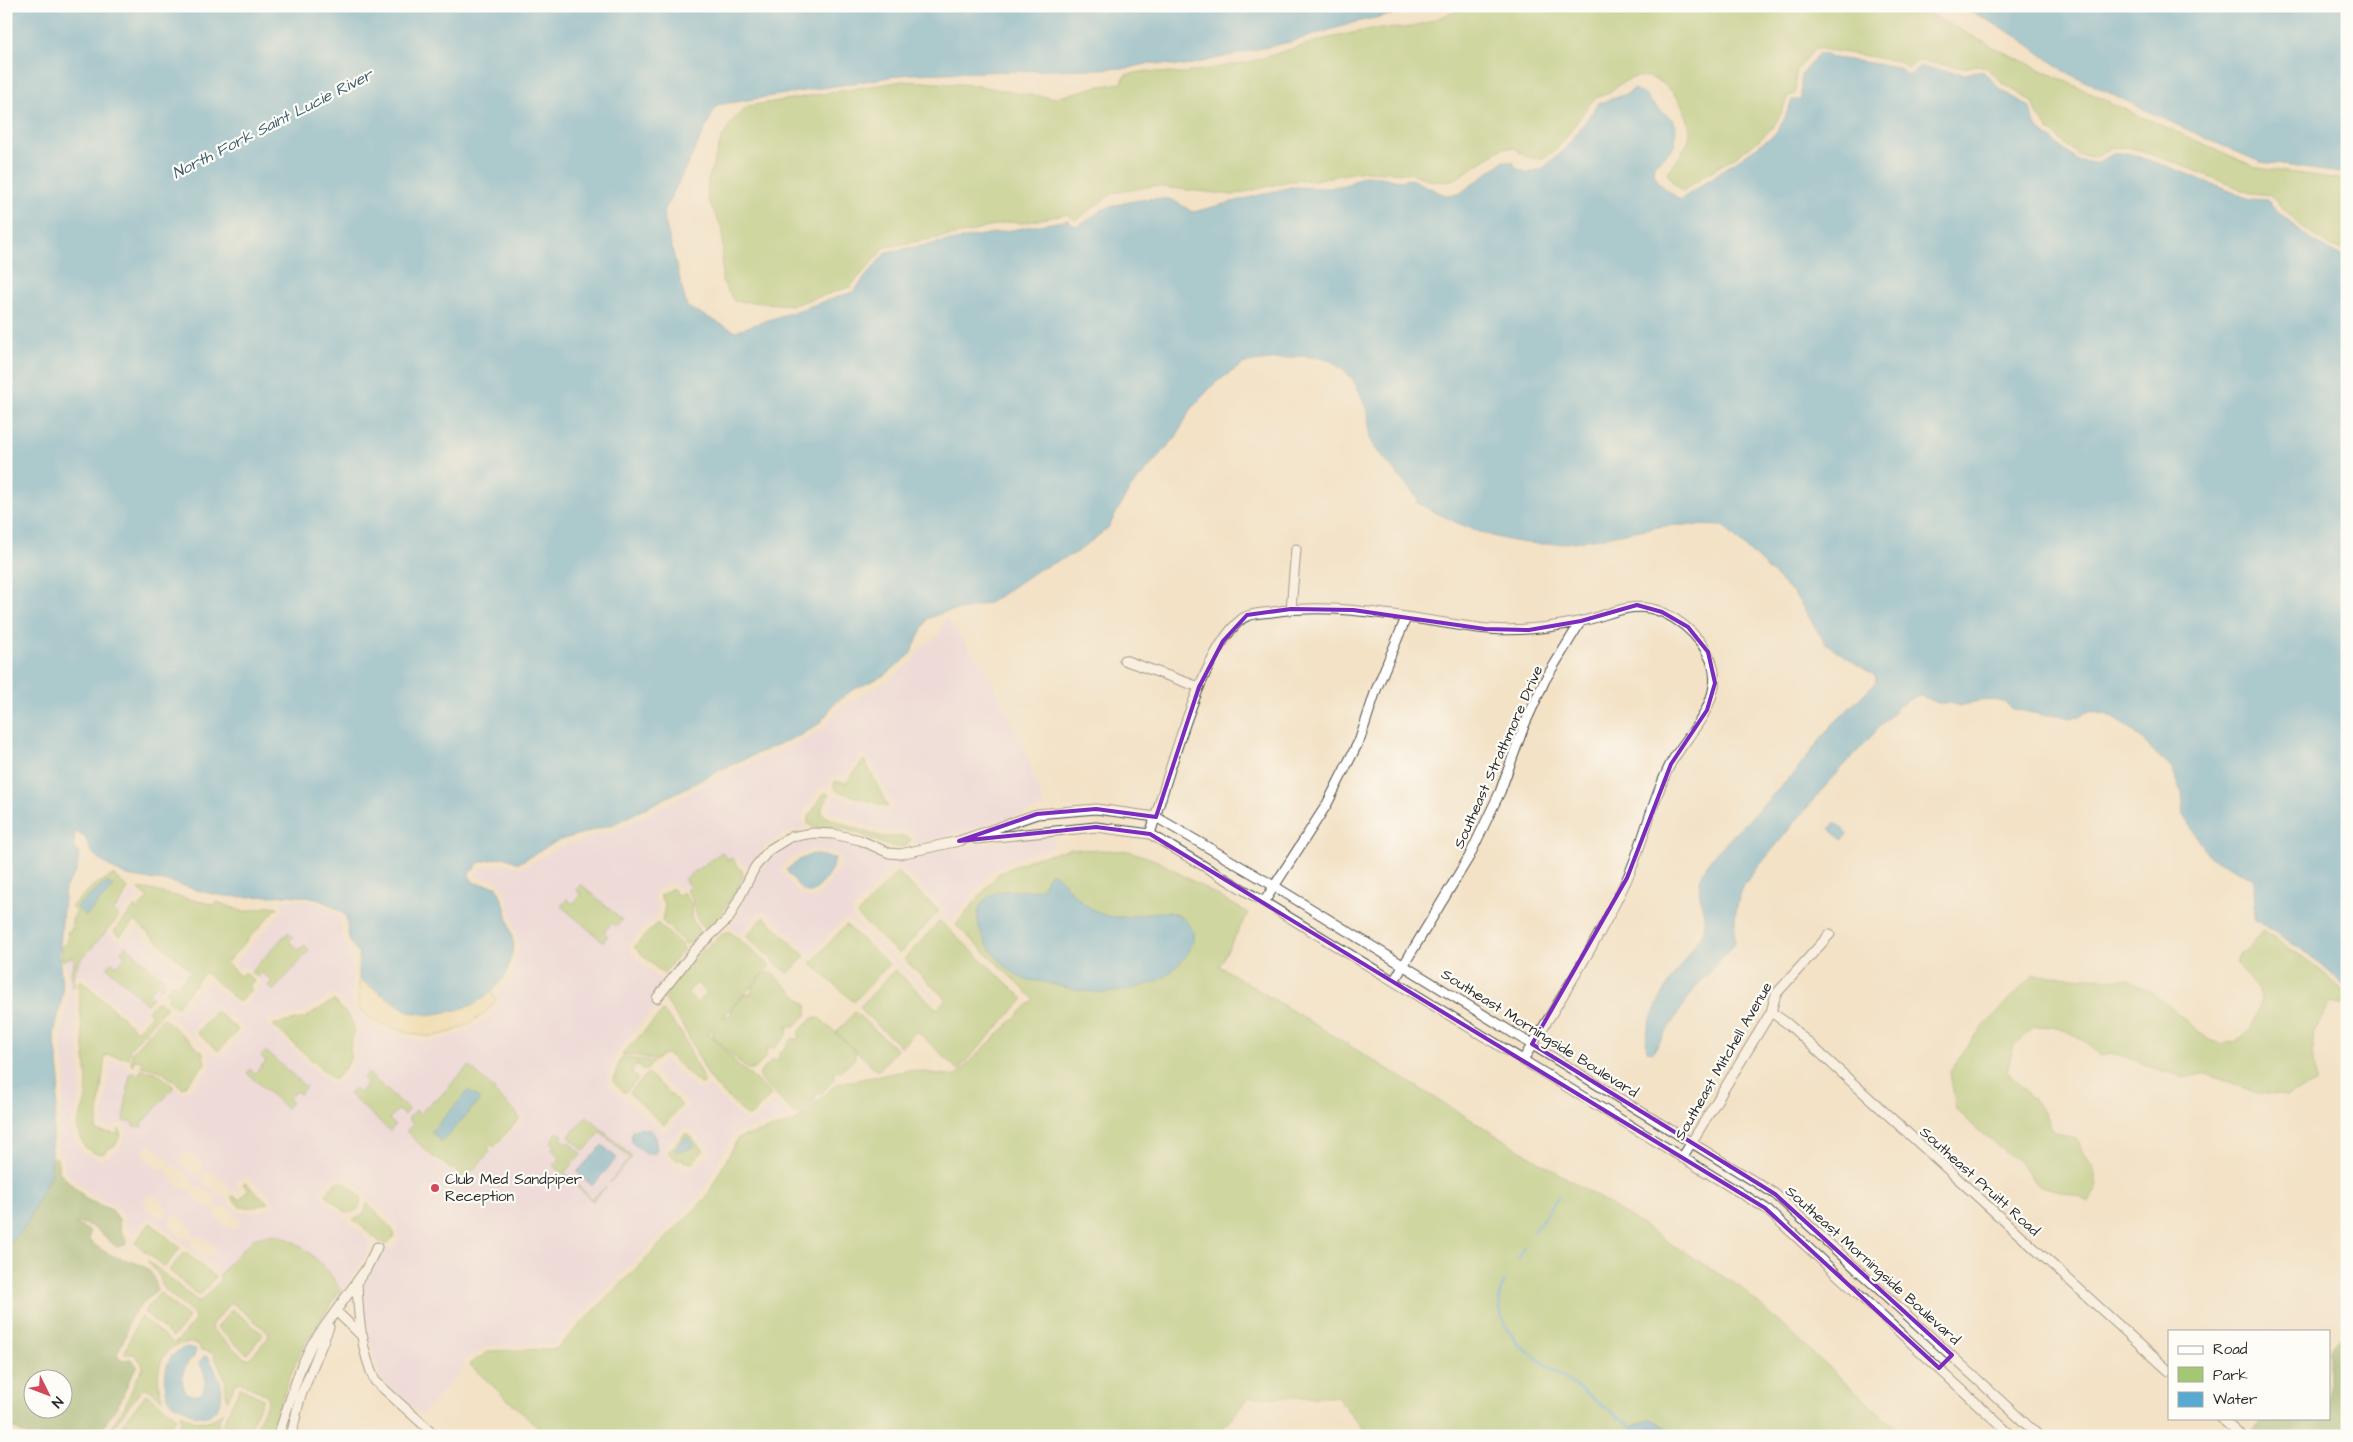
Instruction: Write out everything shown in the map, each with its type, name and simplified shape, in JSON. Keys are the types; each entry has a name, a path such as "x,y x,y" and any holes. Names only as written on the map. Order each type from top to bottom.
{"street":[{"path":"1292,609 1296,549"},
{"path":"1150,834 1199,687 1224,641 1235,625 1247,615 1292,609 1353,610 1485,629 1529,630 1581,622 1637,605 1662,612 1688,627 1708,652 1715,683 1707,710 1671,764 1627,878 1523,1060"},
{"path":"1264,902 1327,804 1360,740 1376,690 1406,618"},
{"name":"Southeast Strathmore Drive","path":"1394,982 1469,857 1500,792 1524,726 1545,680 1581,622"},
{"path":"1124,660 1199,687"},
{"name":"Southeast Morningside Boulevard","path":"657,998 696,950 729,918 755,867 769,850 790,837 813,833 833,834 860,840 889,853 900,854 958,841 1037,814 1096,809 1156,817 1274,886 1776,1194 2039,1436"},
{"name":"Southeast Morningside Boulevard","path":"958,841 1096,827 1150,834 1765,1208 2012,1436"},
{"name":"Southeast Mitchell Avenue","path":"1682,1158 1771,1012 1776,994 1830,934"},
{"name":"Southeast Pruitt Road","path":"1771,1012 1788,1024 2168,1370"},
{"path":"1817,1256 1830,1242"},
{"path":"278,1436 300,1367 312,1344 357,1281 377,1247"},
{"path":"357,1281 358,1316 370,1372 375,1381 436,1436"},
{"path":"336,1311 363,1337"},
{"path":"291,1436 300,1398 336,1311"},
{"path":"1939,1368 1952,1355"},
{"path":"2223,1420 2241,1436"}],"highlighted area":[{"path":"1637,605 1662,612 1688,627 1708,652 1715,683 1707,710 1671,764 1627,878 1532,1044 1775,1194 1952,1355 1939,1368 1765,1208 1150,834 1096,827 959,841 1037,814 1096,809 1156,817 1199,687 1223,641 1247,615 1291,609 1353,610 1485,629 1529,630 1581,621"}],"shaded area":[{"path":"946,617 990,676 1025,751 1044,807 914,846 916,837 908,831 890,832 879,830 828,811 835,796 887,812 893,810 893,805 869,758 862,754 843,777 833,775 830,779 829,788 824,786 819,788 802,816 805,828 787,832 766,845 747,868 738,859 733,859 690,892 685,887 679,888 671,882 656,891 654,898 659,908 656,917 631,941 629,946 631,953 657,978 664,980 649,998 658,1006 661,1005 645,1018 617,1051 609,1073 608,1085 663,1131 668,1129 688,1106 686,1101 654,1071 665,1060 697,1089 702,1090 709,1087 745,1121 754,1121 774,1101 791,1117 734,1133 701,1194 553,1344 488,1346 464,1360 464,1367 421,1415 380,1378 364,1315 363,1283 383,1249 391,1249 399,1240 397,1226 350,1179 336,1177 330,1180 321,1191 321,1196 372,1243 361,1265 354,1275 351,1275 351,1279 330,1308 336,1281 302,1246 291,1239 253,1239 220,1275 152,1218 146,1219 133,1235 126,1227 124,1217 116,1207 91,1195 65,1171 62,1156 57,1152 57,1148 66,1079 61,1044 69,993 65,956 113,914 133,891 140,898 131,903 110,927 109,934 122,942 136,929 183,971 176,979 170,978 161,988 162,998 154,996 144,1006 144,1014 136,1023 83,975 78,975 72,979 81,1080 80,1097 72,1120 71,1132 83,1153 102,1160 120,1148 127,1134 123,1124 116,1124 113,1128 102,1126 111,1061 125,1063 130,1070 157,1075 181,1093 192,1089 210,1067 209,1052 168,1015 172,1010 180,1012 208,981 236,1006 239,1008 244,1006 257,991 260,980 247,967 240,968 235,963 283,911 283,904 278,901 304,900 325,906 340,918 343,941 352,956 352,1007 362,1019 375,1028 413,1040 431,1042 460,1034 485,1020 501,1004 502,999 498,993 512,977 519,948 505,889 496,880 478,878 475,875 482,868 503,863 522,868 560,847 618,829 735,769 804,740 825,727 839,708 889,680 914,660 919,649 939,636","holes":["330,995 338,997 357,1019 360,1027 354,1050 356,1060 350,1071 335,1086 331,1085 267,1024 269,1020 302,1013","214,1005 241,1025 243,1030 226,1053 219,1057 194,1037 191,1032","475,1072 522,1116 522,1120 466,1179 455,1172 447,1171 420,1147 417,1142","685,1127 710,1149 709,1154 694,1168 676,1166 663,1153 664,1148","151,1145 169,1159 170,1166 179,1167 193,1179 194,1186 202,1186 215,1197 216,1207 227,1207 240,1218 239,1228 229,1229 215,1217 215,1208 204,1208 192,1197 191,1190 181,1189 168,1176 167,1169 159,1170 144,1157 144,1148","183,1152 190,1153 203,1163 203,1173 195,1175 180,1163 180,1154","204,1172 214,1172 228,1184 229,1191 234,1190 238,1192 240,1190 236,1184 238,1179 247,1177 271,1196 274,1205 265,1211 239,1213 226,1202 225,1196 219,1196 202,1181","148,1195 155,1195 167,1207 167,1214 164,1217 157,1217 145,1207 144,1198","178,1215 192,1228 193,1236 202,1236 215,1246 215,1253 208,1256 201,1255 191,1246 190,1238 182,1238 169,1227 170,1217"]},
{"path":"1053,837 1053,848 1025,855 993,870 950,923 943,916 945,913 943,907 898,866 893,868 852,910 853,919 938,999 936,1001 849,920 842,921 810,955 766,912 759,913 741,934 729,926 734,921 760,871 773,855 793,843 814,839 833,840 858,846 888,858 902,860 960,846","holes":["810,849 838,853 841,859 840,866 820,895 811,899 799,894 780,870 787,860"]}],"green space":[{"path":"1481,6 1915,6 1993,47 2124,109 2258,168 2347,180 2347,251 2332,247 2299,225 2270,195 2251,193 2174,162 2128,147 2110,148 2095,157 2078,155 2049,130 2037,114 2034,103 2004,84 1985,67 1977,65 1964,68 1918,61 1908,68 1899,61 1815,48 1796,71 1795,94 1788,96 1770,130 1750,147 1683,191 1673,183 1667,173 1682,152 1689,138 1690,133 1686,114 1676,97 1665,85 1648,77 1640,76 1625,81 1606,94 1594,99 1569,133 1550,154 1539,158 1528,157 1515,148 1503,148 1455,179 1443,182 1429,180 1411,173 1364,171 1314,180 1290,181 1233,195 1153,186 1113,193 1076,220 1066,214 1023,223 1008,222 966,233 885,247 850,287 793,305 734,301 722,281 723,230 708,200 708,180 721,140 733,120 748,106 903,81 975,85 1056,98 1095,87 1122,83 1125,75 1147,71 1179,74 1249,62 1325,39 1371,29 1404,28 1425,23 1459,10"},
{"path":"864,760 888,807 837,791 834,786 835,781 846,783"},
{"path":"825,792 829,795 821,811 826,817 879,836 911,839 905,846 894,847 853,832 821,828 808,824 808,818"},
{"path":"1070,849 1129,851 1158,861 1248,913 1219,966 1596,1196 1741,1288 1904,1436 1369,1436 1337,1397 1249,1397 1216,1436 547,1436 469,1364 490,1351 556,1349 706,1198 738,1138 795,1122 836,1084 909,1070 955,1076 1034,999 956,925 998,874 1028,860"},
{"path":"722,852 728,860 732,858 742,871 743,877 721,915 708,928 703,928 692,899 686,890 690,887 684,879"},
{"path":"897,872 939,911 899,954 857,915"},
{"path":"113,875 128,888 122,901 113,911 119,917 79,962 74,973 74,987 72,987 71,972 75,960 71,957 62,961 61,947 68,940 67,932 72,929 72,919 77,912 71,907 93,886"},
{"path":"581,884 622,920 616,926 612,923 604,932 608,936 603,942 561,906 567,899 573,904 581,894 576,890"},
{"path":"672,888 678,896 683,892 692,904 691,917 700,933 689,944 686,944 662,921 665,906 660,896"},
{"path":"138,889 146,889 215,905 217,902 244,912 270,906 278,907 226,963 240,976 245,972 254,981 249,986 252,989 239,1002 205,972 176,1007 167,999 170,996 165,992 173,983 177,986 191,971 135,921 120,936 114,931 135,907 138,909 148,898"},
{"path":"764,917 805,956 788,974 746,936"},
{"path":"940,921 1024,999 958,1070 917,1031 901,1047 859,1008 895,970 937,1009 946,999 904,959"},
{"path":"657,923 684,949 663,974 634,947"},
{"path":"846,925 889,964 854,1002 811,963"},
{"path":"2262,931 2306,959 2347,994 2347,1005 2331,1002 2312,1035 2316,1083 2286,1096 2257,1093 2207,1073 2184,1078 2163,1072 2127,1057 2110,1053 2102,1056 2079,1038 2064,1030 2046,1026 2035,1026 2014,1045 2007,1070 2044,1112 2052,1130 2075,1139 2093,1167 2097,1185 2089,1202 2066,1192 2039,1186 2019,1162 1979,1131 1956,1109 1950,1072 1973,1038 2033,975 2129,980 2156,995 2209,1040 2221,1044 2237,1041 2251,1029 2262,999 2258,990 2236,963 2240,952 2249,949"},
{"path":"288,932 293,937 289,941 299,950 304,945 310,950 273,991 268,986 272,981 262,973 257,977 251,972"},
{"path":"725,932 730,932 770,966 723,1017 731,1015 732,1008 745,994 752,994 752,987 765,973 772,973 807,1006 807,1014 794,1027 787,1027 787,1035 774,1048 767,1048 766,1057 755,1069 747,1069 713,1037 712,1029 707,1033 732,1059 770,1093 770,1096 751,1116 747,1116 713,1083 713,1080 711,1081 683,1026 666,1001 673,983 680,974 699,954","holes":["697,983 707,993 697,1003 687,993"]},
{"path":"126,946 166,982 162,988 157,984 148,994 153,998 147,1004 107,967 112,962 117,966 126,956 121,952"},
{"path":"81,980 137,1031 152,1014 148,1011 157,1001 167,1007 130,1049 128,1058 105,1055 96,1131 118,1134 119,1129 121,1134 116,1144 102,1154 92,1152 84,1146 77,1127 86,1099 87,1080 78,983"},
{"path":"334,1000 350,1019 354,1029 350,1047 351,1057 346,1067 334,1080 273,1025 305,1018"},
{"path":"216,1011 238,1030 218,1051 197,1033"},
{"path":"663,1011 682,1034 705,1083 700,1084 668,1054 664,1054 656,1060 633,1055 622,1055"},
{"path":"855,1012 897,1050 878,1071 836,1033"},
{"path":"163,1018 203,1053 205,1064 183,1088 159,1070 141,1066 142,1061 134,1060 133,1065 131,1064 132,1052"},
{"path":"812,1018 819,1018 855,1051 855,1058 841,1072 834,1072 834,1079 822,1093 815,1093 815,1100 802,1113 795,1114 760,1080 760,1073 772,1060 779,1060 779,1054 792,1039 799,1039 799,1032"},
{"path":"266,1051 306,1087 300,1094 296,1091 288,1099 292,1102 286,1108 247,1073 250,1069 255,1073 266,1061 261,1056"},
{"path":"623,1057 654,1062 645,1071 638,1065 631,1072 638,1079 624,1093 613,1082 620,1060"},
{"path":"467,1067 470,1067 495,1090 494,1092 520,1118 494,1147 491,1145 488,1148 491,1151 465,1179 453,1168 451,1170 436,1157 434,1158 406,1131 413,1124 408,1119 416,1110 420,1114 434,1099 436,1101"},
{"path":"141,1070 156,1072 174,1087 143,1123 142,1127 133,1126 133,1122 123,1121 130,1073 140,1074"},
{"path":"368,1073 409,1110 404,1115 398,1110 389,1119 395,1125 390,1131 349,1094 354,1088 359,1093 368,1083 363,1078"},
{"path":"648,1073 682,1105 664,1125 629,1093"},
{"path":"587,1116 632,1157 609,1183 630,1158 601,1132 584,1151 570,1138 570,1135"},
{"path":"558,1132 563,1136 561,1139 566,1143 568,1142 582,1154 564,1173 592,1199 606,1187 593,1201 553,1165 560,1158 551,1149 555,1145 551,1142 552,1138"},
{"path":"686,1133 704,1150 692,1163 683,1161 683,1158 678,1161 668,1152"},
{"path":"53,1157 57,1158 60,1173 88,1200 112,1210 119,1219 120,1229 127,1240 125,1245 117,1247 93,1227 76,1224 90,1231 89,1241 110,1254 144,1266 149,1270 155,1281 157,1290 136,1310 128,1323 126,1335 117,1354 120,1360 131,1359 138,1367 132,1374 120,1402 97,1436 28,1436 6,1424 6,1247 26,1225 46,1185"},
{"path":"338,1182 346,1183 361,1197 359,1207 356,1210 346,1213 326,1195 333,1185"},
{"path":"243,1183 246,1183 268,1203 254,1207 240,1207 231,1197 234,1196 240,1200 248,1190"},
{"path":"367,1203 392,1229 394,1236 387,1244 380,1242 353,1219 363,1214"},
{"path":"150,1223 180,1248 165,1267 135,1243"},
{"path":"273,1234 292,1241 321,1263 340,1290 300,1353 286,1388 272,1436 252,1436 268,1402 267,1395 239,1382 235,1384 227,1401 225,1379 213,1353 201,1350 198,1344 186,1343 176,1345 162,1358 158,1378 163,1400 147,1388 142,1389 110,1431 110,1436 105,1436 125,1406 143,1369 142,1363 134,1354 124,1354 140,1316 173,1343 178,1341 195,1320 193,1314 163,1288 160,1277 147,1260 196,1300 201,1301 220,1281 220,1275 228,1264 253,1239","holes":["231,1303 269,1333 268,1338 249,1359 244,1358 211,1329 212,1324"]},
{"path":"185,1252 215,1277 199,1296 169,1270"},
{"path":"160,1293 189,1318 173,1337 144,1312"},
{"path":"232,1309 263,1334 247,1354 217,1328"},
{"path":"2347,1330 2347,1436 2248,1435 2262,1420 2330,1420 2330,1348"},
{"path":"240,1388 263,1399 246,1435 223,1424"},
{"path":"146,1394 177,1417 163,1436 117,1436 115,1434"},
{"path":"222,1412 217,1425 235,1436 171,1436 182,1421 180,1413 201,1422 212,1419"}],"sand":[{"path":"359,979 387,998 473,1005 491,992 496,1000 483,1014 457,1030 437,1035 419,1035 384,1024 370,1018 362,1011 358,1007"}],"water":[{"name":"North Fork Saint Lucie River","path":"6,6 1435,6 1356,22 1290,42 1184,66 1150,63 1130,68 909,74 717,105 663,213 687,307 735,331 853,292 886,252 1068,220 1075,226 1108,207 1127,202 1157,198 1166,199 1175,201 1193,212 1291,187 1329,188 1348,184 1364,176 1399,181 1411,179 1445,195 1459,194 1504,161 1513,162 1516,168 1528,173 1543,168 1565,149 1599,103 1627,94 1634,89 1647,96 1650,102 1673,120 1676,126 1675,146 1654,165 1653,172 1660,184 1680,200 1774,135 1784,120 1792,100 1801,100 1801,75 1819,53 1835,58 1898,67 1909,76 1920,67 1965,74 1978,71 1984,72 2000,89 2030,107 2033,121 2039,129 2076,160 2096,163 2113,154 2127,153 2172,168 2250,199 2267,200 2304,234 2335,253 2347,257 2347,988 2309,954 2255,920 2254,879 2210,857 2184,817 2182,792 2172,769 2132,730 2108,715 2089,711 2080,716 2068,718 2059,715 2043,715 2013,709 2004,702 1993,700 1978,701 1960,706 1951,703 1938,703 1918,695 1899,706 1820,792 1745,883 1736,912 1735,943 1695,988 1653,1052 1647,1051 1646,1038 1656,1006 1675,973 1703,933 1704,920 1699,889 1704,869 1712,857 1797,770 1830,727 1876,682 1875,676 1825,643 1795,595 1723,526 1666,526 1557,544 1524,543 1492,536 1460,524 1416,502 1419,500 1373,446 1370,440 1368,413 1352,378 1329,359 1303,356 1245,363 1215,383 1191,409 1176,437 1129,490 1108,528 1076,553 1036,571 991,602 967,609 944,612 927,619 910,655 885,675 851,691 835,703 820,723 801,735 733,764 614,824 557,841 519,863 503,857 478,863 475,869 470,871 469,876 475,883 497,886 506,910 514,946 506,975 491,992 473,1005 429,1015 409,1012 359,979 359,955 349,940 346,916 332,906 303,896 226,896 170,882 128,876 110,867 98,858 91,851 86,839 75,832 74,846 79,854 77,870 65,888 59,956 63,992 54,1035 60,1078 51,1147 51,1173 26,1225 6,1247"},
{"path":"1954,6 2347,6 2347,174 2260,162 2065,72 2018,37 1980,16"},
{"path":"1835,822 1848,834 1842,840 1830,829"},
{"path":"813,854 835,858 826,878 819,887 810,893 802,890 786,870 801,859"},
{"path":"1050,873 1059,876 1080,900 1102,914 1113,917 1125,917 1169,912 1179,916 1188,923 1193,931 1191,948 1186,957 1163,978 1154,983 1125,991 1088,992 1026,980 1013,973 993,953 985,941 979,928 978,916 981,904 991,895 1002,891 1039,889 1043,886"},
{"path":"107,882 113,887 86,916 76,907"},
{"path":"469,1090 480,1100 442,1142 431,1132"},
{"path":"639,1128 651,1130 655,1136 657,1149 655,1153 646,1154 631,1142 632,1131"},
{"path":"686,1137 695,1145 682,1151 674,1150"},
{"path":"602,1145 617,1158 592,1186 577,1172"},
{"path":"187,1347 196,1349 194,1357 185,1367 183,1374 182,1382 187,1393 193,1395 201,1394 205,1386 203,1371 199,1363 204,1356 208,1357 221,1384 222,1392 218,1406 207,1416 196,1416 174,1405 167,1394 165,1378 168,1362 175,1353"},
{"path":"1650,1418 1675,1436 1633,1436 1632,1427"}],"waterway":[{"path":"1534,1232 1559,1196"},
{"path":"1518,1258 1524,1247"},
{"path":"1504,1281 1499,1299 1500,1307 1509,1331 1520,1346 1632,1427"}],"place":[{"name":"Club Med Sandpiper Reception","path":"435,1188"}]}
